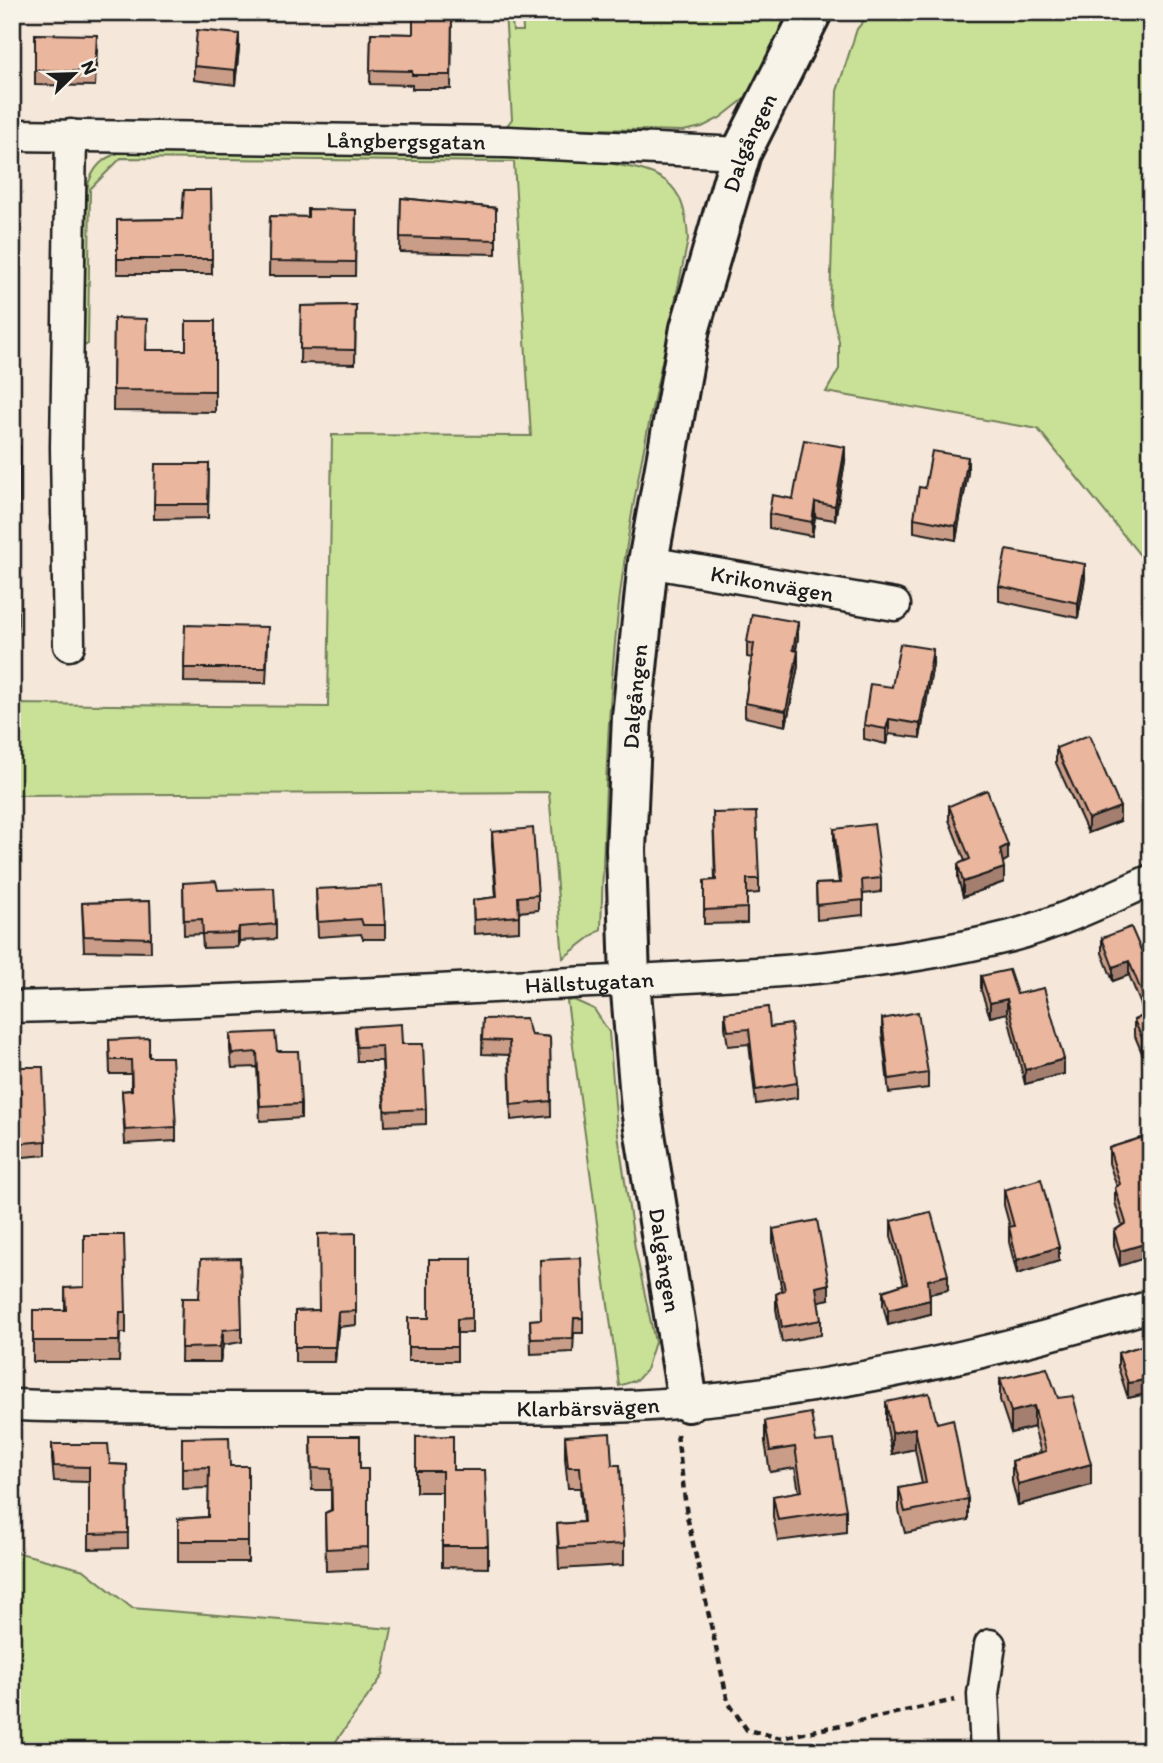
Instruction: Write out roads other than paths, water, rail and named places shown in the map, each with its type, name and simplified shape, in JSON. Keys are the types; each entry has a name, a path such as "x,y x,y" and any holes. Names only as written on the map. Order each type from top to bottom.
{"street":[{"name":"Dalgången","path":"688,1402 641,1109 630,980 626,850 632,717 648,562 690,328 741,153 812,12"},
{"name":"Långbergsgatan","path":"12,135 508,142 741,153"},
{"path":"69,645 66,447 71,135"},
{"name":"Krikonvägen","path":"648,562 895,605"},
{"name":"Hällstugatan","path":"12,1007 179,1003 630,980 782,971 905,959 1014,935 1107,900 1151,880"},
{"name":"Klarbärsvägen","path":"12,1405 125,1409 595,1408 688,1402 806,1387 929,1365 1057,1334 1151,1306"},
{"path":"986,1751 983,1694 990,1645"}]}
